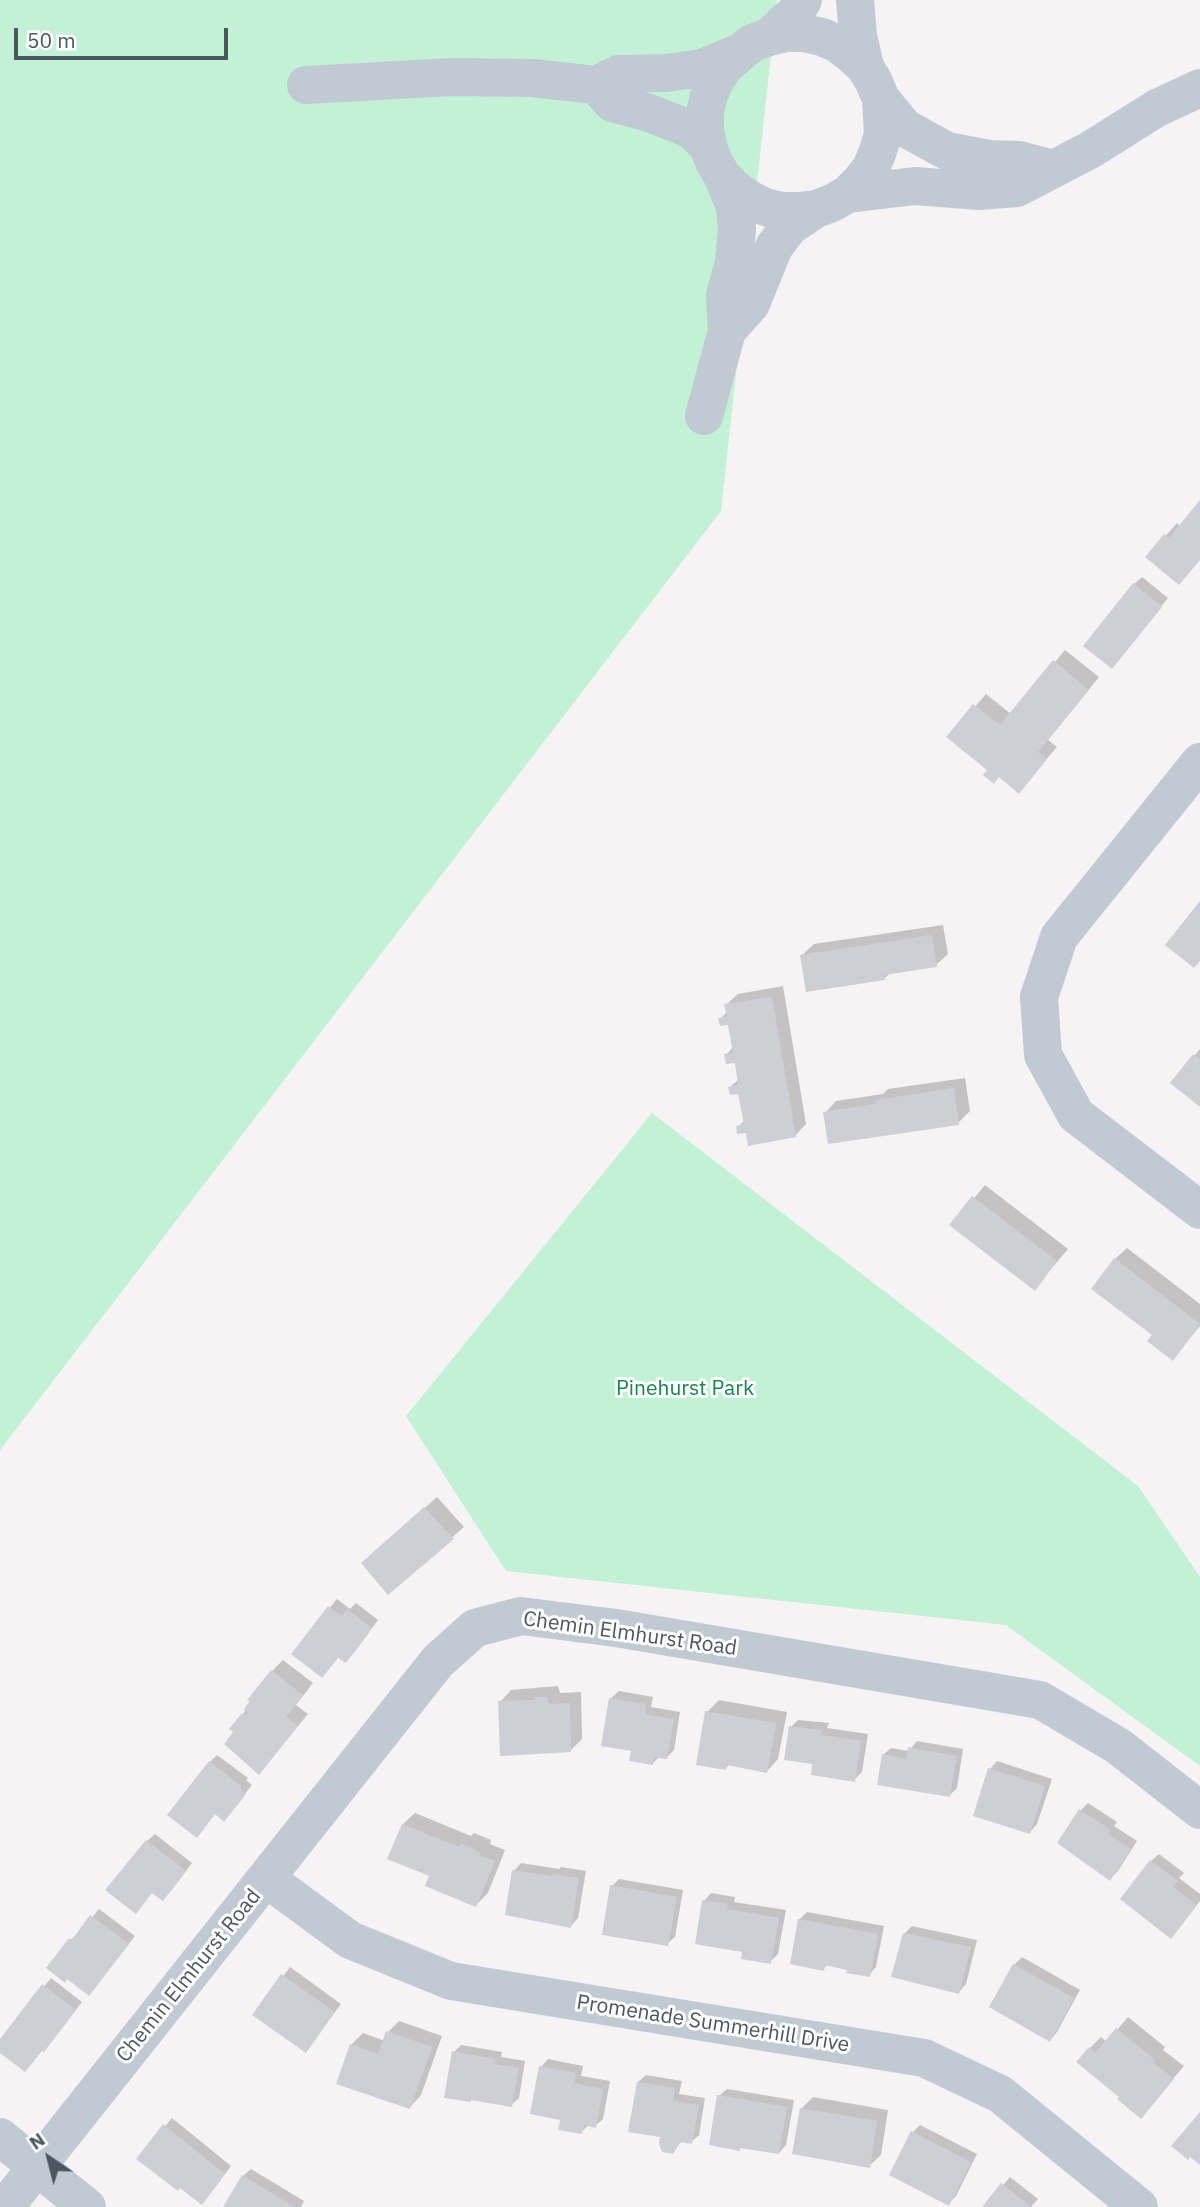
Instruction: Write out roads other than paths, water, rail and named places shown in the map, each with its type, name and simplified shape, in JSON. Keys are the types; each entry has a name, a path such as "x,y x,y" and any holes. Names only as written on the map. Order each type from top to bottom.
{"street":[{"path":"704,416 727,331 725,295 734,262 737,228 734,207 705,129 709,95 726,65 796,12 803,0"},
{"path":"727,331 751,304 774,247 789,227 860,182 871,168 878,151 883,134 873,83 858,35 855,0"},
{"path":"306,85 452,77 532,78 596,85 618,74 666,73 702,68 754,45 795,33 822,37 838,44 873,83 905,128 947,152 989,159 1020,160 1053,169"},
{"path":"596,85 612,103 649,113 690,129 742,194 765,207 781,211 799,211 832,201 915,186 979,191 1017,188 1090,150 1157,108 1200,88"},
{"path":"1200,762 1059,937 1039,997 1043,1055 1076,1115 1200,1210"},
{"name":"Chemin Elmhurst Road","path":"5,2207 438,1661 475,1628 521,1616 616,1628 1040,1700 1118,1746 1200,1810"},
{"name":"Promenade Summerhill Drive","path":"267,1879 350,1940 451,1981 924,2058 1000,2094 1139,2207"},
{"path":"0,2137 87,2207"}],"park label":[{"name":"Pinehurst Park","path":"685,1389"}]}
